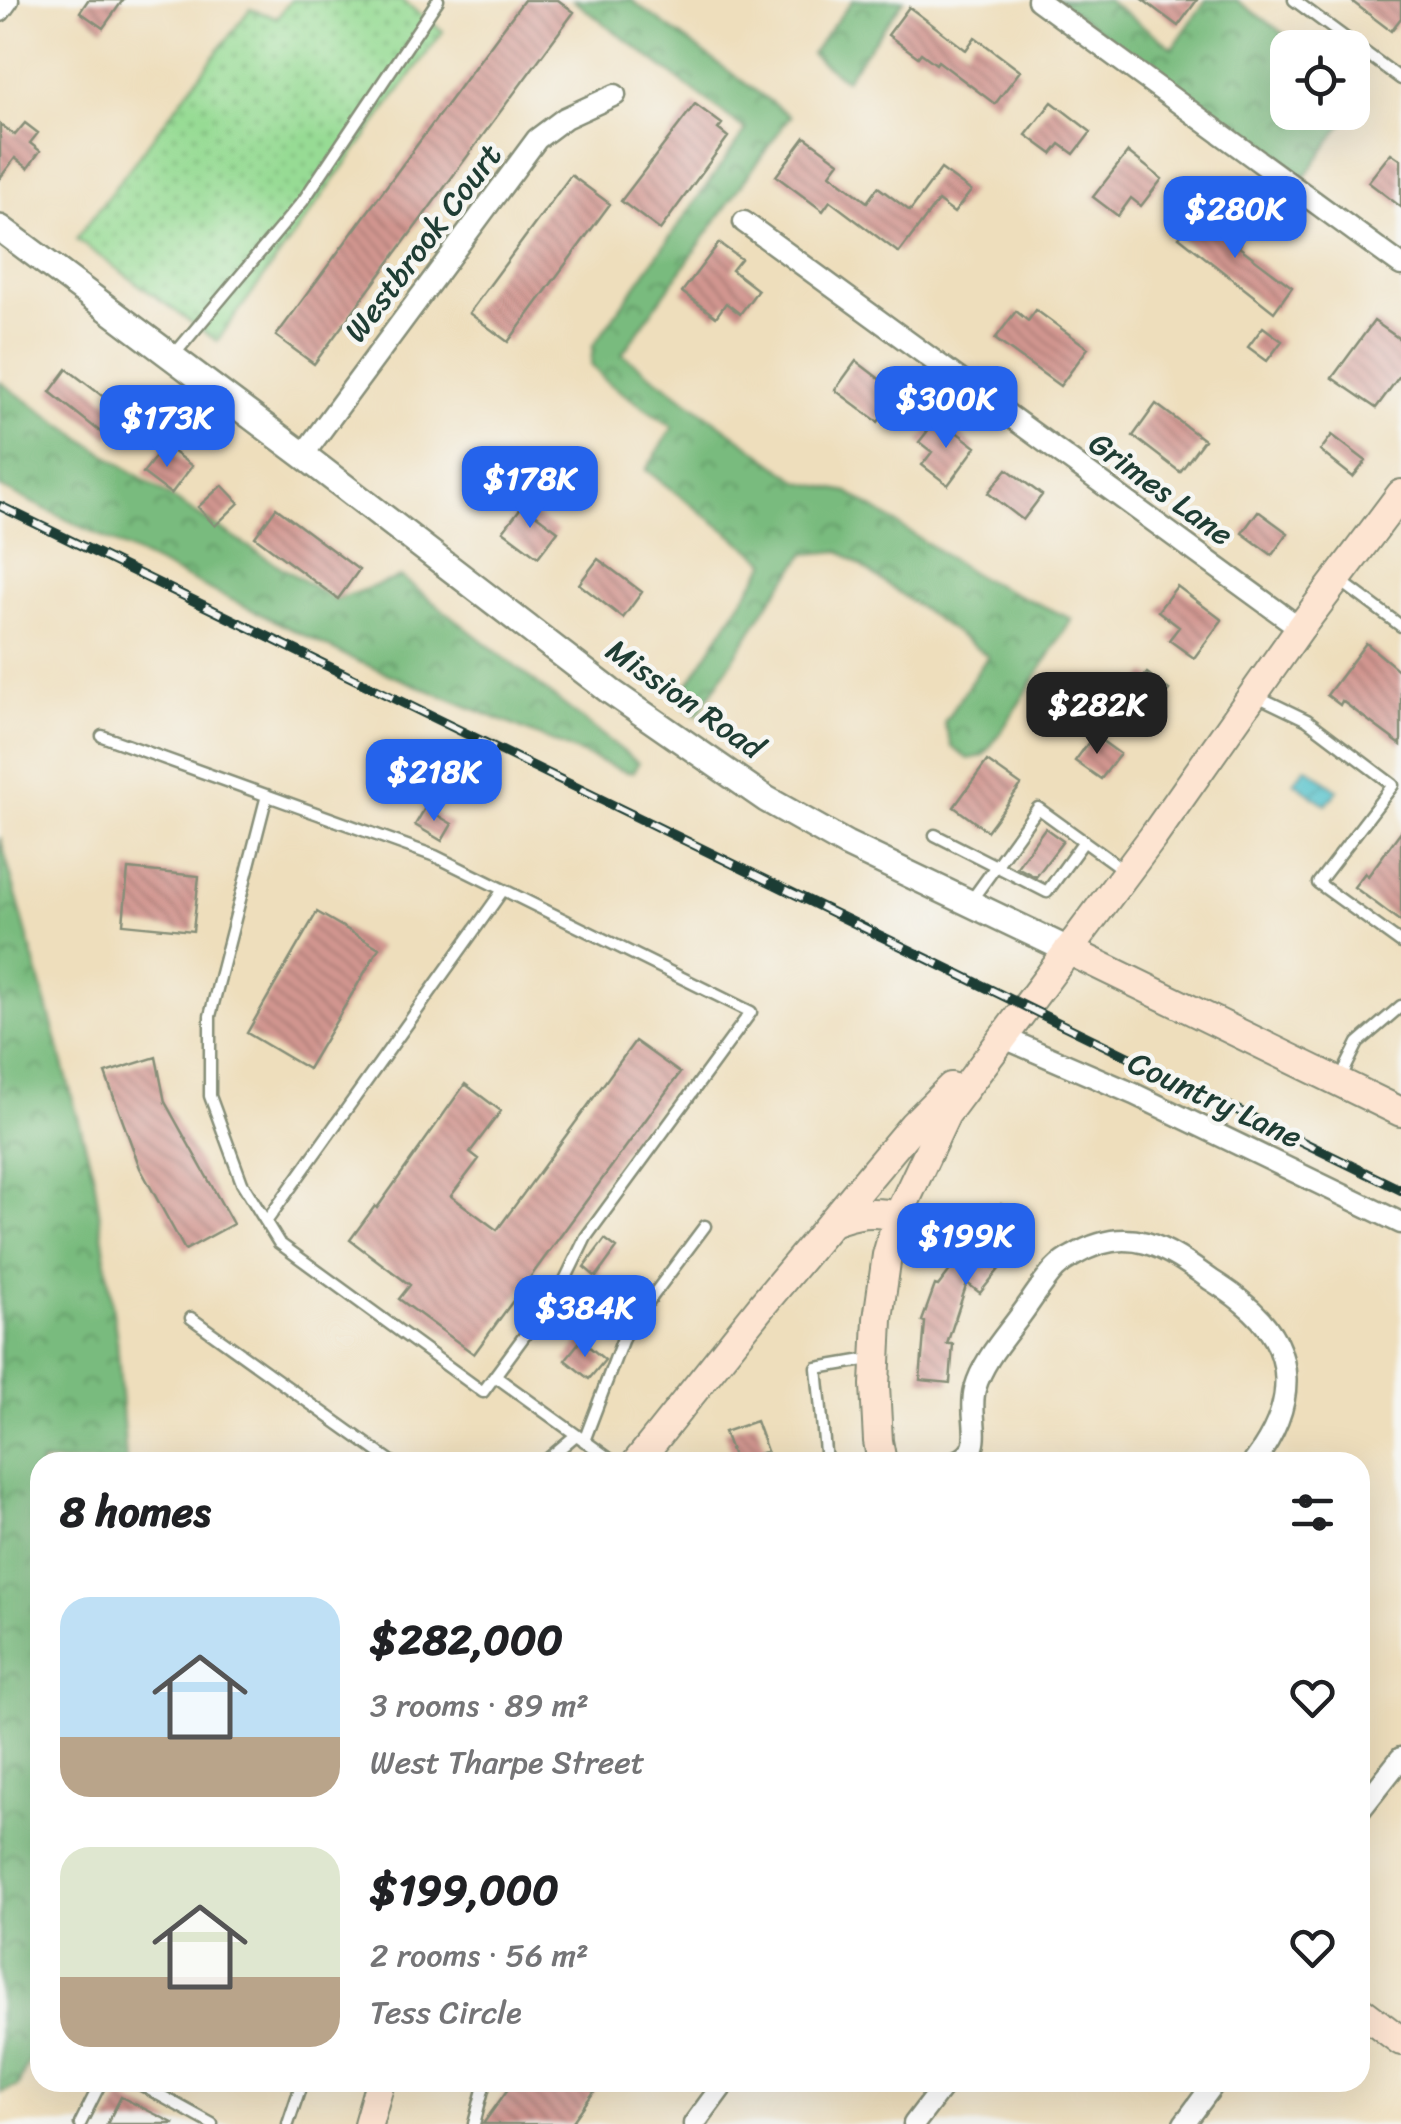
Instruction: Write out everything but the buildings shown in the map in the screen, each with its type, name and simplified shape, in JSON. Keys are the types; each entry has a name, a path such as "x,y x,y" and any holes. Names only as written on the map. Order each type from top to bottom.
{"main road":[{"path":"880,1452 876,1404 878,1319 887,1254 898,1216 946,1114 1401,494"},
{"name":"Mission Road","path":"1068,950 1401,1112"},
{"path":"645,1452 913,1124 1002,1037"},
{"path":"832,1222 858,1212 898,1216"},
{"path":"1370,2017 1401,2040"},
{"path":"368,2124 377,2092"}],"street":[{"path":"0,11 8,0"},
{"path":"1038,0 1401,264"},
{"name":"Westbrook Court","path":"303,454 537,139 565,118 615,94"},
{"name":"Grimes Lane","path":"744,222 1300,628"},
{"name":"Mission Road","path":"0,228 303,454 610,691 766,798 846,844 1068,950"},
{"name":"Country Lane","path":"1002,1037 1134,1094 1401,1223"},
{"path":"972,1452 976,1443 972,1400 976,1385 986,1364 1049,1276 1056,1267 1092,1246 1131,1238 1170,1251 1244,1303 1273,1336 1282,1357 1286,1400 1261,1452"},
{"path":"1370,1797 1401,1758"},
{"path":"694,2124 718,2092"},
{"path":"914,2124 938,2092"},
{"path":"1184,2124 1208,2092"}],"lane":[{"path":"172,357 302,201 438,0"},
{"path":"1294,0 1401,79"},
{"path":"1337,578 1401,626"},
{"path":"1254,694 1307,720 1393,785 1318,883 1401,943"},
{"path":"102,736 435,856 750,1012 586,1237 564,1282 482,1392 279,1243 242,1183 210,1096 210,1016 267,796"},
{"path":"970,903 1038,808 1126,872"},
{"path":"935,836 1047,892 1084,842"},
{"path":"266,1222 504,890"},
{"path":"1339,1082 1358,1044 1401,1006"},
{"path":"559,1452 580,1438 625,1334 705,1226"},
{"path":"191,1318 378,1452"},
{"path":"825,1452 818,1368 877,1358"},
{"path":"494,1376 600,1452"},
{"path":"80,2124 96,2092"},
{"path":"154,2092 212,2124"},
{"path":"288,2124 299,2092"},
{"path":"474,2124 482,2092"}],"green space":[{"path":"291,0 401,0 443,31 217,341 76,239 250,9 277,18"},
{"path":"573,0 631,0 790,116 622,354 800,482 848,492 978,577 1072,619 983,756 968,759 952,747 944,723 988,656 840,551 805,554 770,601 697,716 677,701 767,562 646,470 673,427 607,382 591,365 593,346 746,130"},
{"path":"853,0 904,0 845,80 811,54"},
{"path":"1057,0 1107,0 1173,48 1206,0 1236,0 1279,30 1270,30 1270,130 1338,130 1304,178"},
{"path":"0,382 166,494 335,600 401,577 638,763 633,772 355,660 0,487"},
{"path":"0,837 94,1176 117,1341 125,1452 30,1452 30,2057 18,2086 0,2093"}],"water":[{"path":"1306,767 1338,790 1326,805 1294,782"}],"railway":[{"path":"0,506 1401,1190"}]}
